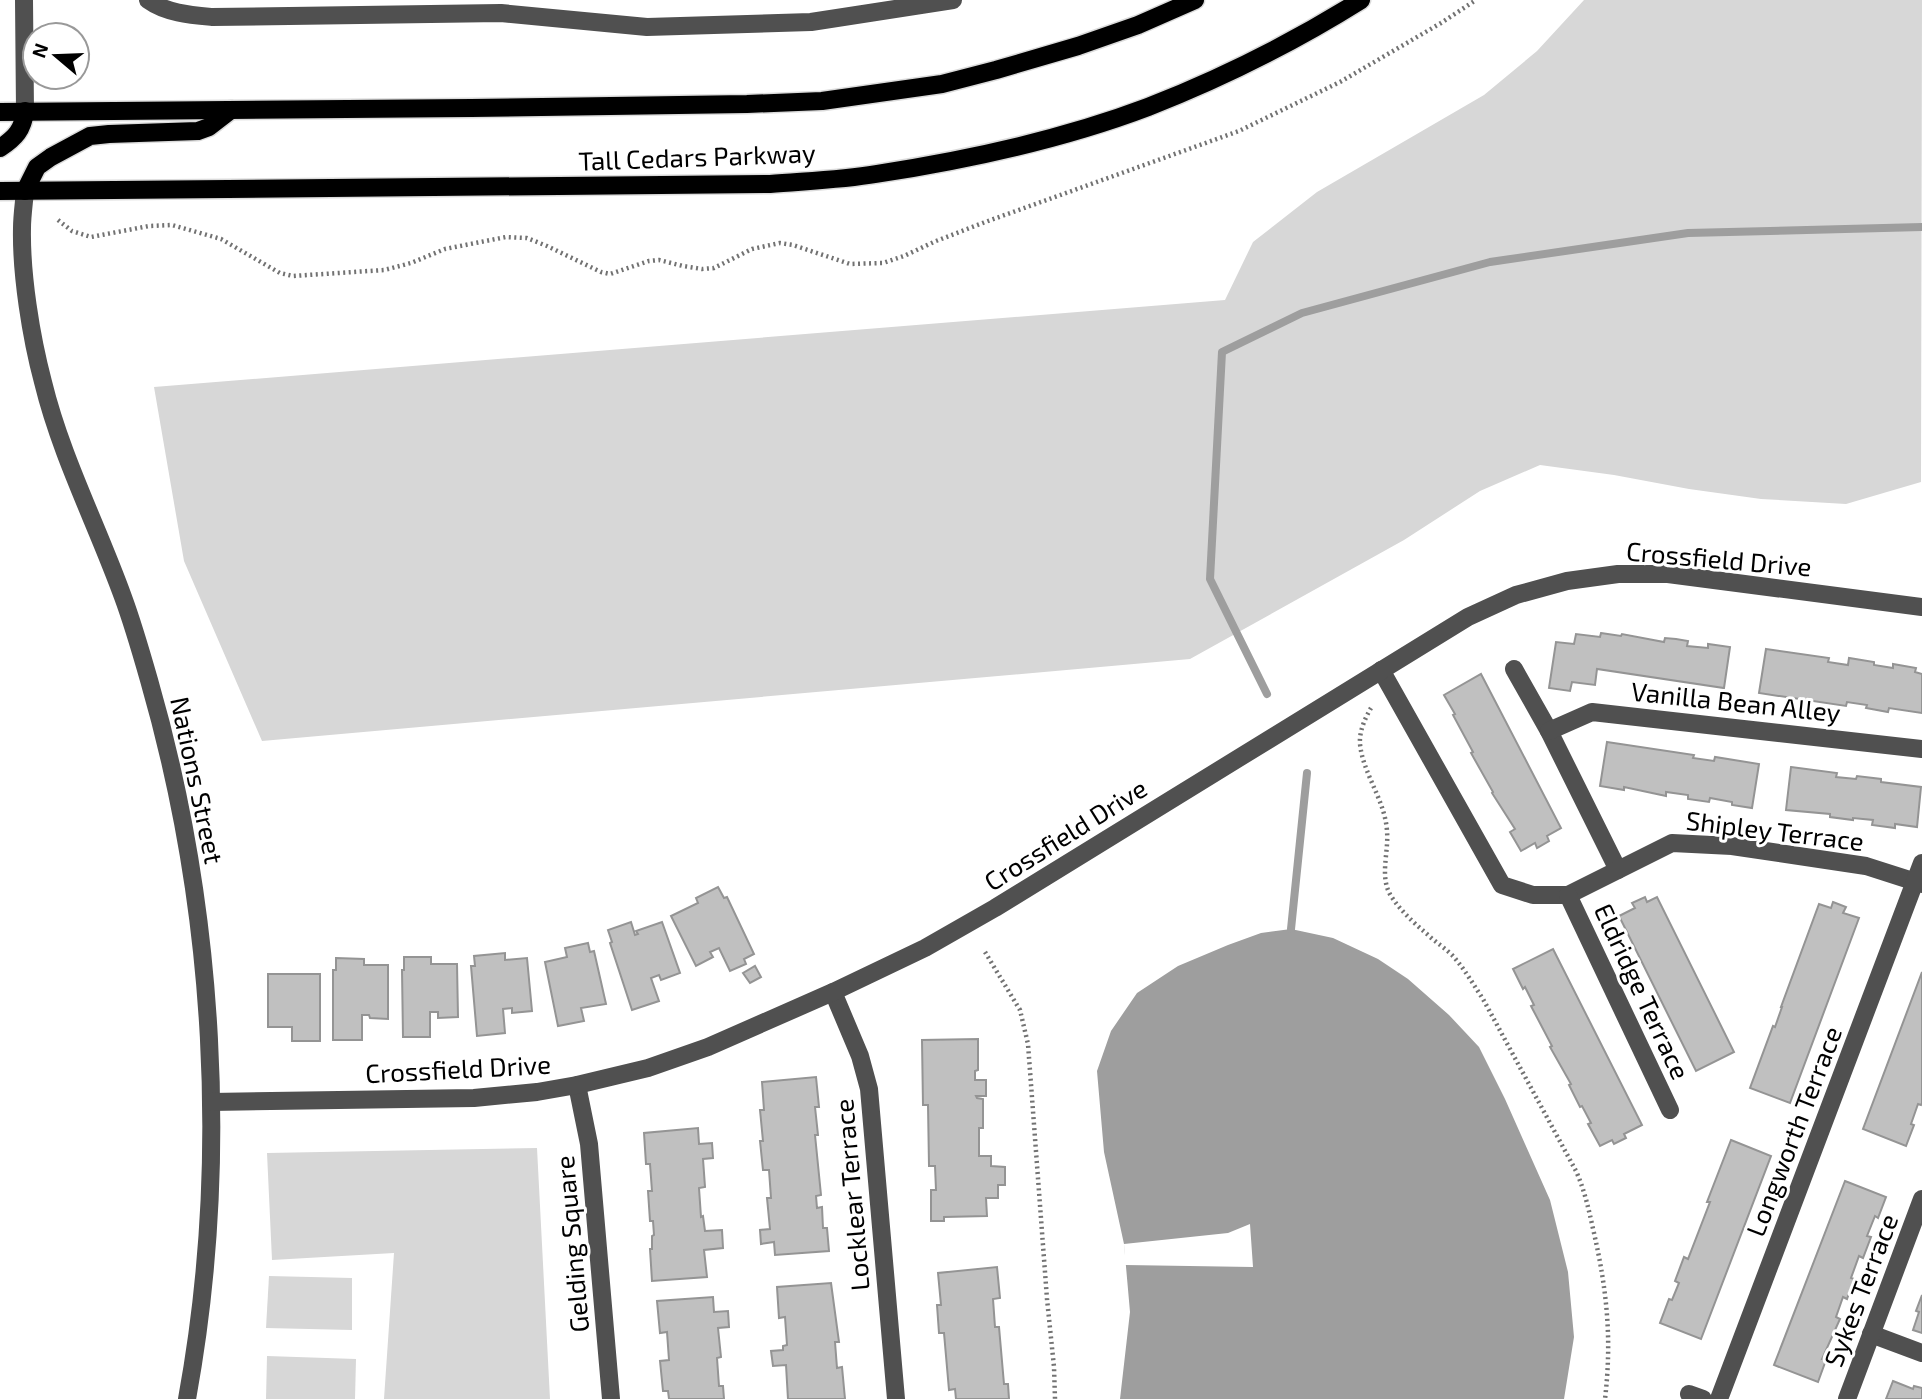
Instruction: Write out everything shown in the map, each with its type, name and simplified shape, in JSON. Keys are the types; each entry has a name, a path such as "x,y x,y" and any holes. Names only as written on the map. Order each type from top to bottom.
{"main road":[{"name":"Tall Cedars Parkway","path":"0,111 822,101 942,83 996,70 1090,42 1195,0"},
{"name":"Tall Cedars Parkway","path":"0,191 770,184 873,175 963,159 1056,137 1147,107 1227,74 1318,27 1361,0"},
{"path":"25,191 37,167 90,136 198,131 209,127 231,110"},
{"path":"0,148 18,133 25,111"}],"street":[{"path":"24,0 25,111"},
{"path":"148,0 173,11 212,17 501,13 647,27 811,22 953,0"},
{"name":"Nations Street","path":"25,191 22,228 24,267 42,381 66,456 124,598 150,681 174,776 192,874 205,982 211,1102 211,1169 206,1254 187,1399"},
{"name":"Crossfield Drive","path":"211,1102 474,1098 537,1092 577,1086 648,1068 708,1047 925,948 995,908 1468,617 1516,595 1567,581 1618,574 1668,574 1922,607"},
{"path":"1514,669 1549,731 1618,870"},
{"name":"Shipley Terrace","path":"1381,670 1502,885 1533,895 1568,895 1672,842 1732,846 1866,866 1919,883"},
{"name":"Vanilla Bean Alley","path":"1549,731 1592,712 1922,749"},
{"path":"1919,883 1922,863"},
{"name":"Longworth Terrace","path":"1719,1399 1919,883"},
{"name":"Eldridge Terrace","path":"1568,895 1670,1110"},
{"name":"Locklear Terrace","path":"833,992 860,1056 869,1089 896,1399"},
{"name":"Gelding Square","path":"577,1086 589,1144 611,1399"},
{"name":"Sykes Terrace","path":"1847,1399 1922,1199"},
{"path":"1871,1334 1922,1353"}],"path":[{"path":"1371,708 1360,741 1384,810 1388,849 1386,884 1391,897 1428,936 1452,955 1475,988 1585,1190 1607,1299 1608,1361 1605,1399"},
{"path":"985,952 1020,1010 1028,1044 1055,1399"}],"shaded area":[{"path":"1584,0 1922,0 1921,482 1846,504 1761,499 1540,465 1480,491 1404,540 1190,659 262,741 184,561 154,387 1225,300 1253,242 1317,192 1484,95 1537,51"},
{"path":"1291,929 1333,938 1378,959 1408,979 1449,1015 1479,1047 1550,1200 1568,1272 1574,1337 1564,1399 1120,1399 1130,1312 1124,1244 1104,1152 1097,1071 1111,1031 1137,993 1178,966 1261,933"},
{"path":"537,1148 550,1399 384,1399 394,1253 272,1260 267,1153"},
{"path":"269,1276 352,1278 352,1330 266,1328"},
{"path":"267,1356 356,1359 355,1399 266,1399"}],"pier":[{"path":"1250,1224 1253,1267 1125,1265 1124,1244 1228,1233"}],"building":[{"path":"1601,633 1664,642 1665,638 1676,639 1688,641 1687,646 1708,648 1708,644 1730,647 1724,688 1597,669 1595,685 1572,682 1570,691 1549,688 1556,642 1574,644 1576,634 1600,637"},
{"path":"1766,649 1829,658 1828,662 1848,665 1849,658 1893,668 1893,664 1916,668 1915,672 1922,674 1922,713 1889,708 1888,712 1847,702 1846,706 1759,693"},
{"path":"1481,674 1561,828 1547,836 1549,841 1537,848 1535,843 1521,851 1510,832 1515,829 1492,793 1444,695"},
{"path":"1607,742 1694,755 1693,758 1714,761 1715,757 1759,764 1752,808 1710,798 1709,802 1688,799 1688,795 1666,792 1666,796 1624,787 1624,790 1600,786"},
{"path":"1791,767 1837,773 1836,777 1856,779 1857,776 1921,787 1917,827 1895,824 1895,828 1872,825 1873,820 1853,820 1830,817 1830,814 1786,810"},
{"path":"718,887 724,898 727,897 754,954 744,959 746,964 730,971 719,948 710,952 713,957 696,966 671,916 698,903 696,898"},
{"path":"1645,897 1647,902 1657,897 1734,1052 1696,1071 1619,916 1635,908 1632,903"},
{"path":"1833,902 1846,907 1843,913 1859,918 1790,1103 1750,1088 1819,904 1831,908"},
{"path":"631,922 635,935 638,934 636,931 662,922 680,973 661,980 659,975 651,978 659,1001 632,1010 608,930"},
{"path":"588,943 590,952 594,951 606,1004 581,1008 584,1021 558,1026 545,962 567,957 565,948"},
{"path":"1553,949 1642,1125 1624,1134 1626,1138 1614,1144 1612,1140 1600,1146 1588,1124 1591,1123 1550,1047 1552,1046 1531,1006 1534,1005 1513,969"},
{"path":"505,953 505,960 527,958 532,1011 512,1013 512,1008 503,1009 505,1033 477,1036 471,966 475,966 474,956"},
{"path":"404,957 431,957 431,964 457,964 458,1017 438,1018 438,1012 430,1012 430,1037 403,1037"},
{"path":"336,958 364,959 364,965 388,965 388,1019 362,1015 362,1040 333,1040 333,970 336,970"},
{"path":"755,966 761,977 750,983 743,973"},
{"path":"1922,972 1922,1103 1918,1104 1906,1146 1863,1129"},
{"path":"268,974 320,974 320,1041 292,1041 292,1027 268,1027"},
{"path":"978,1039 978,1070 975,1071 975,1080 986,1080 986,1096 976,1096 983,1099 979,1156 991,1156 991,1166 1005,1167 1005,1185 998,1185 998,1198 986,1198 987,1216 944,1217 944,1221 931,1221 931,1190 936,1190 935,1166 929,1166 928,1105 923,1105 922,1040"},
{"path":"816,1077 819,1107 815,1107 818,1135 815,1135 821,1195 816,1196 817,1208 822,1207 823,1228 827,1228 829,1251 775,1255 774,1242 761,1244 760,1230 770,1229 767,1198 771,1198 769,1170 763,1170 760,1141 763,1141 760,1110 764,1110 762,1082"},
{"path":"698,1128 699,1144 712,1143 713,1158 703,1159 705,1187 699,1188 701,1217 703,1216 705,1231 722,1230 723,1248 704,1250 707,1277 652,1281 650,1249 654,1235 648,1191 652,1191 650,1164 646,1164 644,1133"},
{"path":"1731,1140 1771,1156 1701,1339 1660,1323 1669,1299 1672,1300 1679,1283 1675,1281 1684,1257 1688,1259"},
{"path":"1845,1181 1886,1197 1867,1236 1871,1237 1863,1258 1859,1256 1847,1299 1843,1297 1836,1317 1840,1319 1822,1359 1826,1360 1818,1382 1774,1365"},
{"path":"997,1267 1000,1298 993,1299 995,1327 999,1327 1004,1384 1008,1384 1009,1399 956,1399 955,1389 949,1390 944,1333 939,1333 937,1305 941,1305 938,1273"},
{"path":"831,1283 839,1342 835,1342 837,1368 842,1367 845,1399 788,1399 786,1365 773,1366 771,1351 783,1350 783,1346 787,1345 785,1317 779,1318 777,1287"},
{"path":"1922,1295 1922,1333 1913,1330"},
{"path":"713,1297 714,1312 728,1311 729,1327 718,1328 721,1357 717,1358 719,1386 723,1386 724,1399 669,1399 668,1391 663,1391 660,1361 669,1360 667,1332 660,1333 657,1301"},
{"path":"1893,1381 1913,1389 1914,1386 1922,1388 1922,1399 1886,1399"}],"waterway":[{"path":"1267,694 1210,579 1222,352 1302,313 1490,262 1688,233 1922,227"},
{"path":"1291,929 1307,773"}]}
